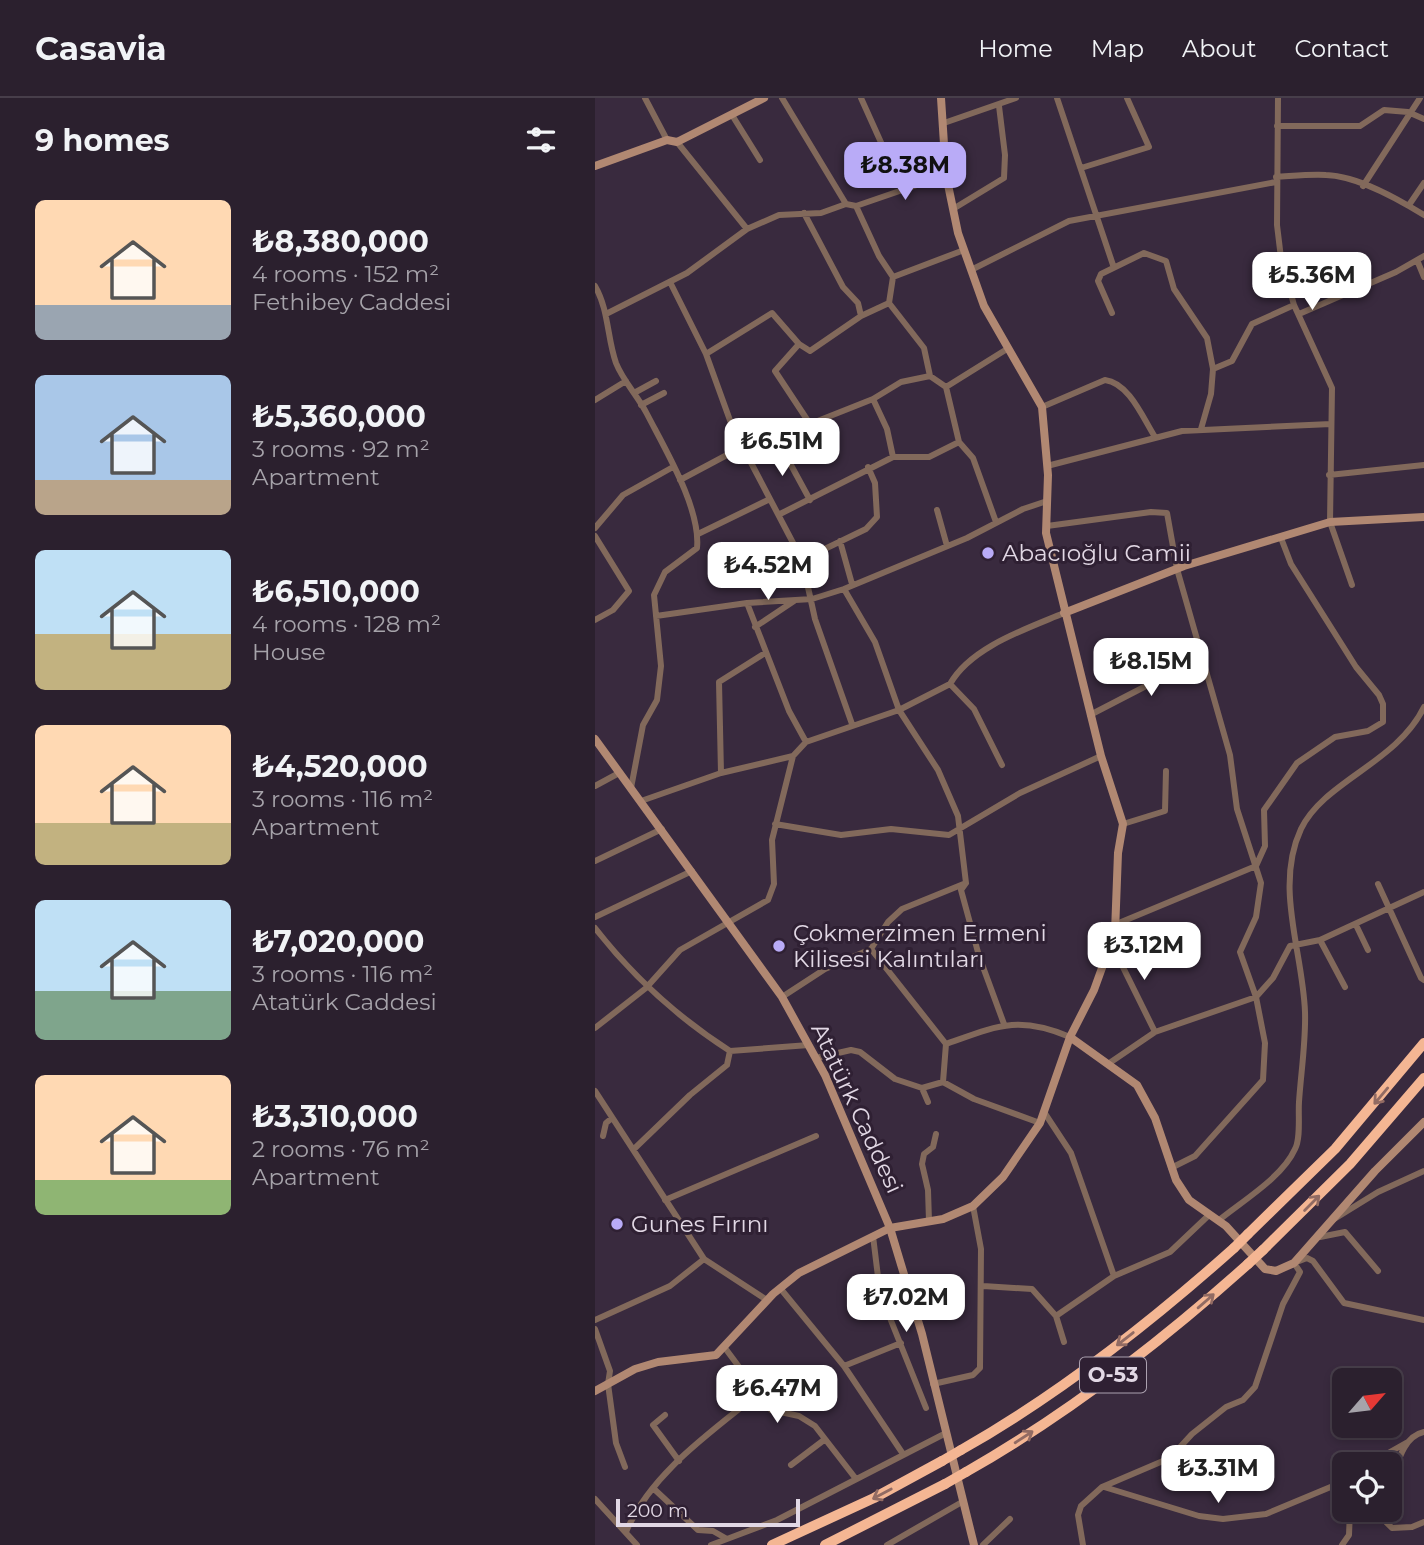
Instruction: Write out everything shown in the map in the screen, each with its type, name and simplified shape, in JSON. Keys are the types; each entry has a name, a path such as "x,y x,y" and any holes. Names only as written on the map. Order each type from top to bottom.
{"highway":[{"name":"O-53","path":"772,1545 874,1498 942,1461 1068,1382 1179,1296 1234,1248 1335,1149 1424,1043"},
{"name":"O-53","path":"825,1545 945,1484 1071,1407 1193,1312 1263,1250 1350,1164 1424,1078"}],"street":[{"path":"645,98 667,140"},
{"path":"595,166 667,140 677,142 732,114 749,102 764,98"},
{"path":"782,98 846,204"},
{"path":"860,98 902,189"},
{"path":"595,1391 635,1369 658,1362 705,1359 725,1348 780,1288 822,1259 890,1228 929,1221 973,1206 1003,1177 1040,1123 1070,1037 1094,990 1111,943 1123,824 1090,715 1064,613 1047,526 1047,466 1042,407 984,306 964,250 946,175 941,98"},
{"path":"944,123 1016,98"},
{"path":"1057,98 1113,265"},
{"path":"1081,168 1149,147 1127,98"},
{"path":"1278,98 1276,180 1281,258 1294,305 1332,388 1330,522 1352,585"},
{"path":"1363,186 1419,98"},
{"path":"953,209 1004,178 1005,155 999,106"},
{"path":"1277,126 1360,125 1384,110 1408,112 1424,119"},
{"path":"732,114 760,160"},
{"path":"677,142 747,229"},
{"path":"606,314 670,282 747,229 779,215 821,213 846,204 856,205 946,175"},
{"path":"971,270 1069,221 1276,180 1328,175 1409,205 1424,215"},
{"path":"1409,205 1424,183"},
{"path":"856,205 879,256 893,277 889,303 924,348 930,376 946,387 959,442 974,458 996,522"},
{"path":"804,214 843,286 858,303 861,316"},
{"path":"893,277 964,250"},
{"path":"1112,313 1098,281 1101,274 1113,265 1144,253 1166,261 1174,289 1207,338 1213,369 1201,429"},
{"path":"1299,314 1424,256"},
{"path":"1417,260 1424,277"},
{"path":"670,282 706,354 740,448 748,457 780,514 802,560 815,619 852,724"},
{"path":"595,286 606,314 616,362 690,500 698,534 697,548 665,572 654,595 661,666 657,701 643,724 631,788"},
{"path":"706,354 772,313 799,344 810,351 861,316 889,303"},
{"path":"1213,369 1232,361 1252,324 1294,305"},
{"path":"799,344 775,371 810,424"},
{"path":"946,387 1007,349"},
{"path":"748,457 779,443 810,424 873,399 901,382 930,376"},
{"path":"1042,407 1105,380 1111,381 1126,391 1155,437"},
{"path":"595,401 626,381"},
{"path":"634,393 656,381"},
{"path":"641,405 664,393"},
{"path":"873,399 887,429 893,457"},
{"path":"1047,466 1155,437 1201,429 1331,424"},
{"path":"780,514 868,467 893,457 929,457 959,442"},
{"path":"779,443 810,500"},
{"path":"680,480 740,448"},
{"path":"1329,475 1424,465"},
{"path":"595,528 623,495 673,467"},
{"path":"802,560 866,529 877,517 875,483 868,467"},
{"path":"698,534 770,499"},
{"path":"656,616 747,603 812,599 844,589 1047,501"},
{"path":"937,510 947,546"},
{"path":"1047,526 1167,513 1177,569 1230,755 1237,809 1261,883 1259,904 1240,952 1256,997 1265,1043 1263,1080 1195,1156 1171,1168"},
{"path":"595,1028 646,988 680,950 768,900 774,890 772,840 775,824 793,756 806,742 899,710 950,684 956,673 974,658 1024,630 1177,569 1330,522 1424,517"},
{"path":"595,536 629,591 613,610 595,620"},
{"path":"1114,925 1256,866 1265,846 1264,810 1297,763 1335,737 1379,727 1385,715 1379,695 1356,667 1291,564 1281,538"},
{"path":"840,541 852,584"},
{"path":"844,589 875,642 899,710 938,770 962,828 966,883 961,890 979,956 1004,1024"},
{"path":"755,627 796,600"},
{"path":"747,603 789,711 806,742"},
{"path":"722,773 719,682 765,653"},
{"path":"1090,715 1202,657"},
{"path":"950,684 974,709 1002,765"},
{"path":"1218,1221 1278,1171 1296,1148 1305,1012 1290,872 1301,829 1322,803 1396,746 1415,724 1424,707"},
{"name":"Atatürk Caddesi","path":"595,738 782,997 816,1058 890,1228 974,1545"},
{"path":"641,801 722,773 793,756"},
{"path":"775,824 841,835 891,829 949,835 1020,793 1101,756"},
{"path":"1123,824 1165,811 1165,771"},
{"path":"595,786 619,773"},
{"path":"595,861 662,829"},
{"path":"595,917 692,871"},
{"path":"782,997 825,969 871,949 888,922 902,909 966,883"},
{"path":"1378,884 1424,979"},
{"path":"1108,1064 1155,1032 1256,997 1273,978 1290,946 1320,940 1356,926 1424,892"},
{"path":"1356,926 1368,950"},
{"path":"595,928 646,988 694,1028 730,1051 809,1045"},
{"path":"1320,940 1345,987"},
{"path":"1111,943 1155,1032"},
{"path":"871,949 946,1045 943,1082"},
{"path":"946,1045 1004,1024 1041,1025 1070,1037 1137,1085 1155,1118 1171,1168 1189,1200 1218,1221 1265,1269 1276,1271 1307,1258 1313,1261 1344,1303 1424,1320"},
{"path":"634,1149 690,1095 727,1065 730,1051"},
{"path":"816,1058 851,1051 860,1052 895,1079 922,1088 943,1082 974,1100 1040,1123"},
{"path":"922,1088 928,1101"},
{"path":"595,1091 704,1259 767,1300"},
{"path":"1044,1112 1072,1153 1114,1276"},
{"path":"603,1136 606,1123 612,1118"},
{"path":"1294,1263 1424,1122"},
{"path":"929,1221 928,1189 922,1164 924,1154 933,1147 936,1134"},
{"path":"664,1200 816,1136"},
{"path":"1331,1221 1378,1192 1424,1171"},
{"path":"933,1384 973,1375 980,1368 983,1286 981,1249 973,1206"},
{"path":"1056,1316 1114,1276 1170,1252 1209,1215"},
{"path":"1320,1237 1345,1232 1378,1271"},
{"path":"873,1236 880,1293 926,1408"},
{"path":"595,1320 670,1286 704,1259"},
{"path":"1083,1545 1078,1515 1081,1506 1102,1487 1170,1458 1192,1433 1226,1406 1243,1400 1255,1387 1283,1304 1299,1280 1300,1272 1294,1263"},
{"path":"983,1286 1028,1287 1056,1316 1064,1342"},
{"path":"780,1288 843,1366 903,1454"},
{"path":"595,1329 610,1371 608,1384 616,1443 625,1467"},
{"path":"843,1366 901,1343"},
{"path":"725,1348 771,1409 799,1416 815,1426 856,1479"},
{"path":"626,1532 636,1509 653,1488 680,1461 758,1394"},
{"path":"665,1415 653,1425 680,1461"},
{"path":"1390,1452 1416,1434 1424,1432"},
{"path":"711,1545 777,1520 946,1433"},
{"path":"791,1465 824,1440"},
{"path":"1402,1453 1406,1443"},
{"path":"1102,1487 1199,1516 1223,1520 1266,1514 1332,1486"},
{"path":"653,1488 698,1530 713,1531 727,1539"},
{"path":"595,1499 637,1545"},
{"path":"887,1545 962,1502"},
{"path":"983,1545 1010,1519"},
{"path":"1342,1545 1349,1535 1350,1522"},
{"path":"1386,1522 1392,1528 1412,1527 1424,1522"}],"place":[{"name":"Abacıoğlu Camii","path":"988,553"},
{"name":"Çokmerzimen Ermeni Kilisesi Kalıntıları","path":"779,946"},
{"name":"Gunes Fırını","path":"617,1224"}]}
